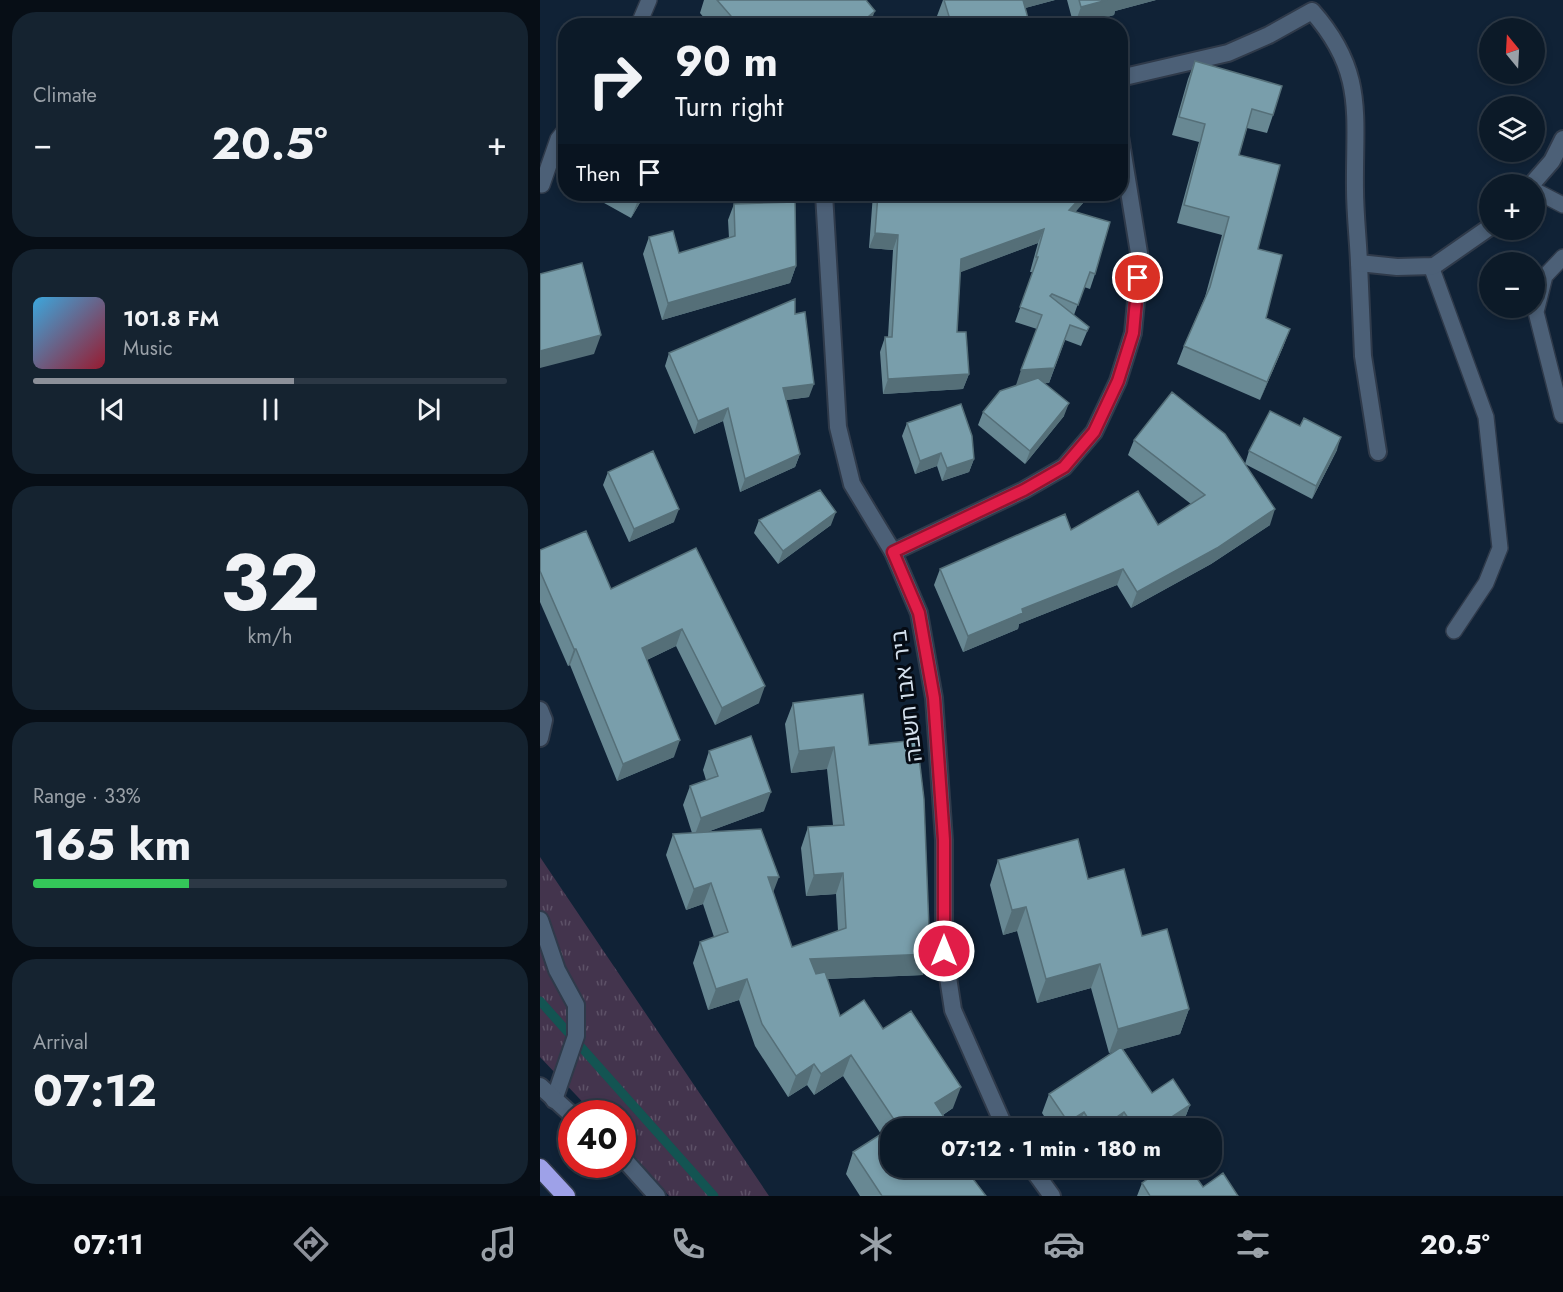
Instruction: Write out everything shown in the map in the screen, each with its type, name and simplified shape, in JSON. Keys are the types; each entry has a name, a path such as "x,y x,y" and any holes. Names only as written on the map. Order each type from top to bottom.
{"highway":[{"path":"540,1168 566,1196"}],"street":[{"path":"1128,76 1228,53 1269,35 1313,6 1329,30 1343,55 1355,94 1354,190 1363,356 1378,452"},
{"path":"1541,174 1552,161 1563,139"},
{"path":"893,552 1024,490 1064,467 1094,432 1118,381 1133,333 1140,259 1128,185"},
{"name":"ביר אבו חשבה","path":"824,201 838,427 852,484 893,552 919,613 934,698 944,840 944,951 953,1010 1001,1118"},
{"path":"1359,263 1397,267 1431,266 1479,234"},
{"path":"540,710 544,720 540,738"},
{"path":"540,920 558,970 576,1005 576,1036 554,1100"},
{"path":"540,1086 558,1103"},
{"path":"636,1173 657,1196"},
{"path":"1039,1178 1052,1196"}],"lane":[{"path":"641,18 649,0"},
{"path":"542,185 558,139"},
{"path":"1545,196 1563,205"},
{"path":"1562,415 1536,312 1545,276 1563,257"},
{"path":"1431,266 1486,417 1500,548 1486,583 1454,631"}],"green space":[{"path":"540,857 769,1196 669,1196 636,1159 636,1100 581,1100 540,1057"}],"building":[{"path":"717,0 866,0 875,11 867,18 730,18 731,16"},
{"path":"944,0 1023,0 1028,18 950,18"},
{"path":"1079,0 1107,0 1081,7"},
{"path":"1195,61 1282,86 1273,115 1252,109 1239,155 1280,165 1258,249 1282,255 1266,318 1290,329 1267,382 1184,346 1210,287 1229,217 1184,205 1205,124 1179,117"},
{"path":"877,201 1077,201 1069,210 1110,222 1095,274 1090,272 1078,305 1052,294 1050,296 1089,327 1087,331 1070,325 1054,368 1021,370 1042,315 1020,307 1038,257 1036,257 1044,229 961,259 957,332 966,332 969,374 888,379 885,337 892,337 898,235 875,233"},
{"path":"795,202 796,266 668,303 649,237 673,231 679,253 735,236 734,204"},
{"path":"582,263 601,335 540,351 540,274"},
{"path":"795,299 795,314 805,312 814,384 783,388 800,454 745,479 728,408 698,421 669,353"},
{"path":"1038,378 1069,403 1030,451 983,412 1000,391"},
{"path":"1172,392 1225,434 1275,509 1217,548 1137,592 1123,569 1022,609 1023,613 968,636 940,569 1065,514 1071,530 1138,491 1158,525 1205,495 1134,440"},
{"path":"961,404 972,436 974,459 947,468 941,453 920,461 907,423"},
{"path":"1270,411 1300,426 1304,418 1341,437 1316,486 1249,451"},
{"path":"653,451 679,509 634,529 608,472"},
{"path":"820,490 836,512 783,551 759,520"},
{"path":"586,531 611,589 696,548 765,686 722,708 682,629 642,648 680,740 623,764 576,649 574,649 540,571 540,550"},
{"path":"863,694 869,745 917,740 924,799 930,954 810,959 816,974 825,972 840,1016 864,1000 883,1029 911,1011 961,1087 935,1103 945,1118 893,1118 851,1055 821,1074 814,1064 796,1076 762,1024 747,979 716,989 700,942 728,932 711,883 694,889 673,834 761,829 779,877 768,877 792,947 846,928 843,873 814,875 808,827 844,825 834,747 799,751 793,703"},
{"path":"751,736 771,792 701,818 690,786 718,776 709,751"},
{"path":"1078,839 1088,879 1124,869 1142,936 1167,929 1189,1009 1118,1029 1100,964 1046,979 1026,907 1012,910 998,860"},
{"path":"1121,1047 1152,1093 1173,1079 1190,1105 1170,1118 1128,1118 1124,1112 1115,1118 1088,1118 1084,1112 1074,1118 1065,1118 1049,1094"},
{"path":"880,1135 880,1178 972,1178 986,1196 882,1196 853,1152"},
{"path":"1223,1173 1238,1196 1150,1196 1142,1183 1149,1178 1197,1178 1203,1187 1216,1178 1222,1178"}],"waterway":[{"path":"540,1001 714,1196"}],"route":[{"path":"944,951 944,840 934,698 919,613 893,552 1024,490 1064,467 1094,432 1118,381 1133,333 1138,278"}]}
